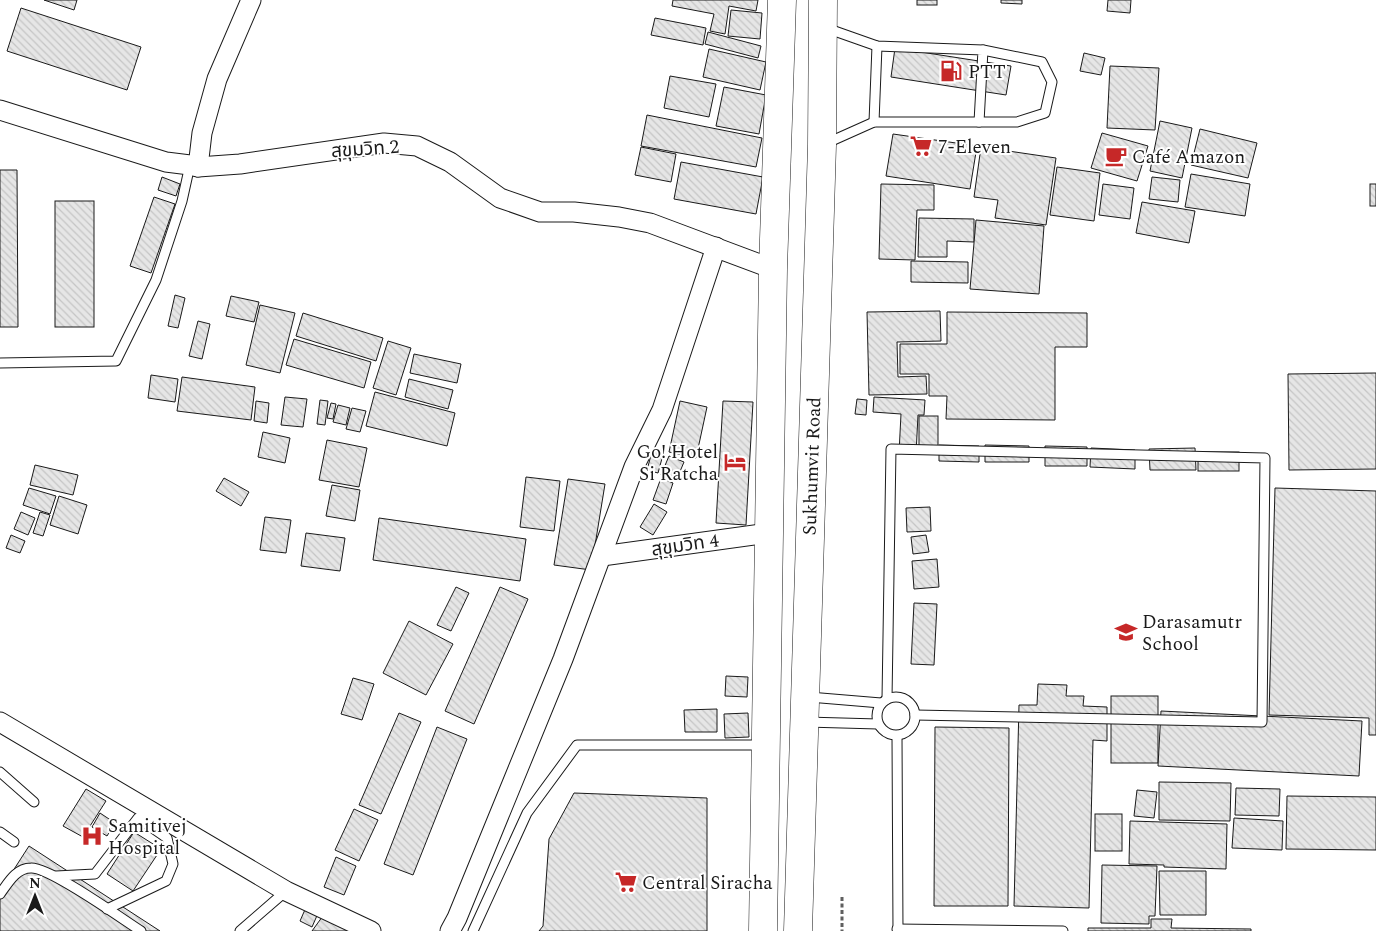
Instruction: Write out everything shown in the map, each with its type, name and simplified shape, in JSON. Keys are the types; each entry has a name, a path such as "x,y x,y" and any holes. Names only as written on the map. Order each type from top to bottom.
{"highway":[{"path":"763,931 773,269 782,0"},
{"name":"Sukhumvit Road","path":"798,931 803,709 822,145 823,0"}],"street":[{"path":"194,166 217,79 251,0"},
{"name":"สุขุมวิท 2","path":"0,110 166,162 194,166 240,164 384,143 417,146 450,162 500,198 540,212 574,212 650,223 773,269"},
{"path":"450,931 556,676 634,467 662,410 716,247"},
{"name":"สุขุมวิท 4","path":"602,556 768,533"},
{"path":"0,722 286,892 371,931"}],"lane":[{"path":"822,27 877,46 983,50 1042,62 1052,82 1045,113 1017,122 874,122 822,145"},
{"path":"874,122 877,46"},
{"path":"979,122 983,50"},
{"path":"0,363 116,362 156,280 194,166"},
{"path":"803,709 884,701 895,697 909,702 914,708 914,723 904,734 897,736 889,735 883,731 876,717 884,701 890,449 1265,458 1262,722 915,715"},
{"path":"803,709 878,724"},
{"path":"897,736 897,930 1063,931"},
{"path":"472,931 527,813 577,745 766,746"},
{"path":"0,772 34,802"},
{"path":"56,876 95,874 138,818 168,838 173,864 166,881 107,909"},
{"path":"0,832 14,842"},
{"path":"0,894 15,874 32,868 56,876 141,931"},
{"path":"240,931 286,892"}],"path":[{"path":"842,896 842,931"}],"building":[{"path":"44,0 77,0 74,10"},
{"path":"673,0 758,0 756,11 729,6 725,34 710,31 714,14 672,6"},
{"path":"917,0 937,0 937,5 917,5"},
{"path":"1001,0 1022,0 1022,4 1001,3"},
{"path":"1108,0 1131,0 1130,13 1107,11"},
{"path":"21,8 141,47 127,90 7,51"},
{"path":"731,10 762,13 760,39 728,36"},
{"path":"655,18 706,28 703,45 651,35"},
{"path":"708,32 761,46 758,58 705,44"},
{"name":"PTT","path":"895,48 1011,66 1006,95 891,77"},
{"path":"709,49 766,62 760,90 703,77"},
{"path":"1084,53 1105,58 1101,75 1080,71"},
{"path":"1110,66 1159,68 1155,130 1107,128"},
{"path":"670,76 716,84 709,117 664,108"},
{"path":"724,87 766,95 759,134 716,126"},
{"path":"647,115 762,138 756,167 641,146"},
{"path":"1160,121 1192,128 1182,178 1150,171"},
{"path":"1200,129 1257,143 1248,178 1191,165"},
{"path":"1102,133 1148,146 1137,181 1091,168"},
{"path":"893,134 977,146 970,189 886,176"},
{"path":"641,147 676,154 671,182 635,175"},
{"path":"981,147 1056,158 1046,225 995,218 998,200 974,197"},
{"path":"681,162 763,177 756,214 674,199"},
{"path":"1057,167 1100,173 1094,221 1050,215"},
{"path":"0,170 17,170 18,327 0,327"},
{"path":"1191,174 1250,184 1245,216 1185,207"},
{"path":"162,177 180,184 176,196 158,190"},
{"path":"1152,177 1180,180 1178,202 1149,199"},
{"path":"881,184 934,185 934,210 917,210 915,260 879,259"},
{"path":"1103,184 1134,188 1130,219 1099,215"},
{"path":"1370,184 1376,184 1376,206 1370,206"},
{"path":"154,197 175,204 151,273 130,266"},
{"path":"55,201 94,201 94,327 55,327"},
{"path":"1142,202 1195,211 1189,243 1136,233"},
{"path":"919,218 974,219 974,242 947,241 947,257 918,257"},
{"path":"976,220 1044,226 1039,294 970,289"},
{"path":"911,261 968,262 968,283 911,282"},
{"path":"175,295 185,298 178,328 168,326"},
{"path":"231,296 259,302 254,322 226,316"},
{"path":"260,305 295,313 280,373 246,365"},
{"path":"940,311 941,341 897,342 898,377 926,376 927,394 869,395 867,312"},
{"path":"947,312 1087,313 1087,347 1055,347 1055,420 946,419 947,396 929,396 929,374 900,374 900,344 947,344"},
{"path":"303,313 383,338 376,361 296,336"},
{"path":"198,321 210,324 202,359 189,356"},
{"path":"294,339 371,362 364,388 286,365"},
{"path":"388,341 411,348 396,395 373,388"},
{"path":"414,354 461,364 457,383 410,373"},
{"path":"1376,373 1376,469 1289,470 1288,374"},
{"path":"151,375 178,379 175,402 148,398"},
{"path":"182,377 255,387 251,420 177,411"},
{"path":"409,379 453,390 448,409 405,397"},
{"path":"375,392 455,413 447,446 366,426"},
{"path":"285,397 307,399 303,427 281,425"},
{"path":"874,397 925,400 924,415 918,415 916,454 899,453 901,414 873,412"},
{"path":"857,399 867,400 866,415 855,414"},
{"path":"320,400 328,401 325,425 317,424"},
{"path":"256,401 269,403 267,423 254,421"},
{"path":"680,401 707,407 696,458 669,452"},
{"name":"Go! Hotel Si Ratcha","path":"723,401 753,402 746,525 716,523"},
{"path":"331,403 336,404 333,419 327,418"},
{"path":"338,405 350,408 346,425 333,422"},
{"path":"352,408 366,411 360,432 346,429"},
{"path":"919,416 938,416 938,452 919,452"},
{"path":"263,432 290,438 285,463 258,457"},
{"path":"327,440 367,448 359,487 319,480"},
{"path":"939,445 979,446 979,462 939,461"},
{"path":"985,445 1029,446 1029,462 985,462"},
{"path":"1045,446 1087,447 1087,466 1045,466"},
{"path":"653,448 664,451 658,473 647,470"},
{"path":"1091,448 1135,450 1135,469 1090,467"},
{"path":"1195,448 1196,470 1150,470 1149,449"},
{"path":"1198,452 1239,452 1239,471 1198,471"},
{"path":"669,456 684,462 676,481 661,475"},
{"path":"35,465 78,475 73,495 30,485"},
{"path":"526,477 560,481 554,531 520,527"},
{"path":"224,478 249,492 241,506 216,491"},
{"path":"661,478 673,483 666,504 653,500"},
{"path":"568,479 605,484 591,570 554,565"},
{"path":"332,485 360,490 355,521 326,516"},
{"path":"29,488 56,496 50,514 23,505"},
{"path":"1275,488 1376,491 1376,735 1369,735 1369,718 1269,715"},
{"path":"59,496 87,505 78,534 50,525"},
{"path":"654,504 667,512 653,535 640,527"},
{"path":"930,507 931,531 907,532 906,508"},
{"path":"21,512 35,518 28,535 14,529"},
{"path":"40,512 50,515 43,536 33,533"},
{"path":"265,517 291,520 286,553 260,550"},
{"path":"379,518 526,539 520,581 373,560"},
{"path":"306,533 345,538 340,571 301,566"},
{"path":"11,535 25,541 20,553 6,548"},
{"path":"926,535 929,552 913,554 911,537"},
{"path":"937,559 939,587 914,589 912,561"},
{"path":"456,587 469,593 451,631 437,625"},
{"path":"500,587 528,599 474,724 445,711"},
{"path":"914,603 937,604 934,665 911,664"},
{"path":"409,621 453,644 426,695 383,673"},
{"path":"726,676 748,677 747,697 725,696"},
{"path":"353,678 374,684 362,720 341,714"},
{"path":"1038,684 1067,685 1066,696 1084,696 1083,706 1107,707 1107,741 1093,740 1089,908 1014,906 1019,705 1037,705"},
{"path":"1111,696 1158,696 1158,763 1111,763"},
{"path":"717,709 717,732 685,732 684,710"},
{"path":"1161,711 1362,721 1359,776 1158,766"},
{"path":"399,713 421,722 381,814 359,805"},
{"path":"748,713 749,737 725,738 724,714"},
{"path":"437,727 467,739 413,875 384,864"},
{"path":"935,727 1009,728 1008,906 934,906"},
{"path":"1159,782 1231,783 1230,821 1159,820"},
{"path":"1236,788 1280,789 1279,816 1235,815"},
{"path":"86,789 106,801 83,837 63,826"},
{"path":"1137,790 1157,792 1154,818 1134,816"},
{"name":"Central Siracha","path":"574,793 707,798 707,931 539,931 543,926 549,839"},
{"path":"1287,796 1376,797 1376,850 1286,849"},
{"path":"354,809 378,820 359,861 335,850"},
{"path":"100,813 115,823 107,836 92,827"},
{"path":"1095,814 1122,814 1122,851 1095,851"},
{"path":"1234,818 1283,821 1282,850 1232,848"},
{"path":"1130,821 1227,824 1226,869 1129,864"},
{"path":"134,832 161,849 133,891 107,874"},
{"path":"29,846 160,931 0,931 0,891"},
{"path":"336,857 356,866 344,895 324,887"},
{"path":"1102,865 1157,866 1155,916 1149,916 1149,924 1101,923"},
{"path":"1159,871 1206,871 1206,915 1160,915"},
{"path":"307,905 319,911 312,927 300,921"},
{"path":"325,913 348,928 346,931 312,931"},
{"path":"1151,919 1172,919 1171,928 1251,929 1251,931 1088,931 1088,928 1151,928"}],"place":[{"name":"PTT","path":"951,71"},
{"name":"7-Eleven","path":"921,146"},
{"name":"Café Amazon","path":"1116,156"},
{"name":"Go! Hotel Si Ratcha","path":"735,462"},
{"name":"Darasamutr School","path":"1126,632"},
{"name":"Samitivej Hospital","path":"92,836"},
{"name":"Central Siracha","path":"626,882"}]}
